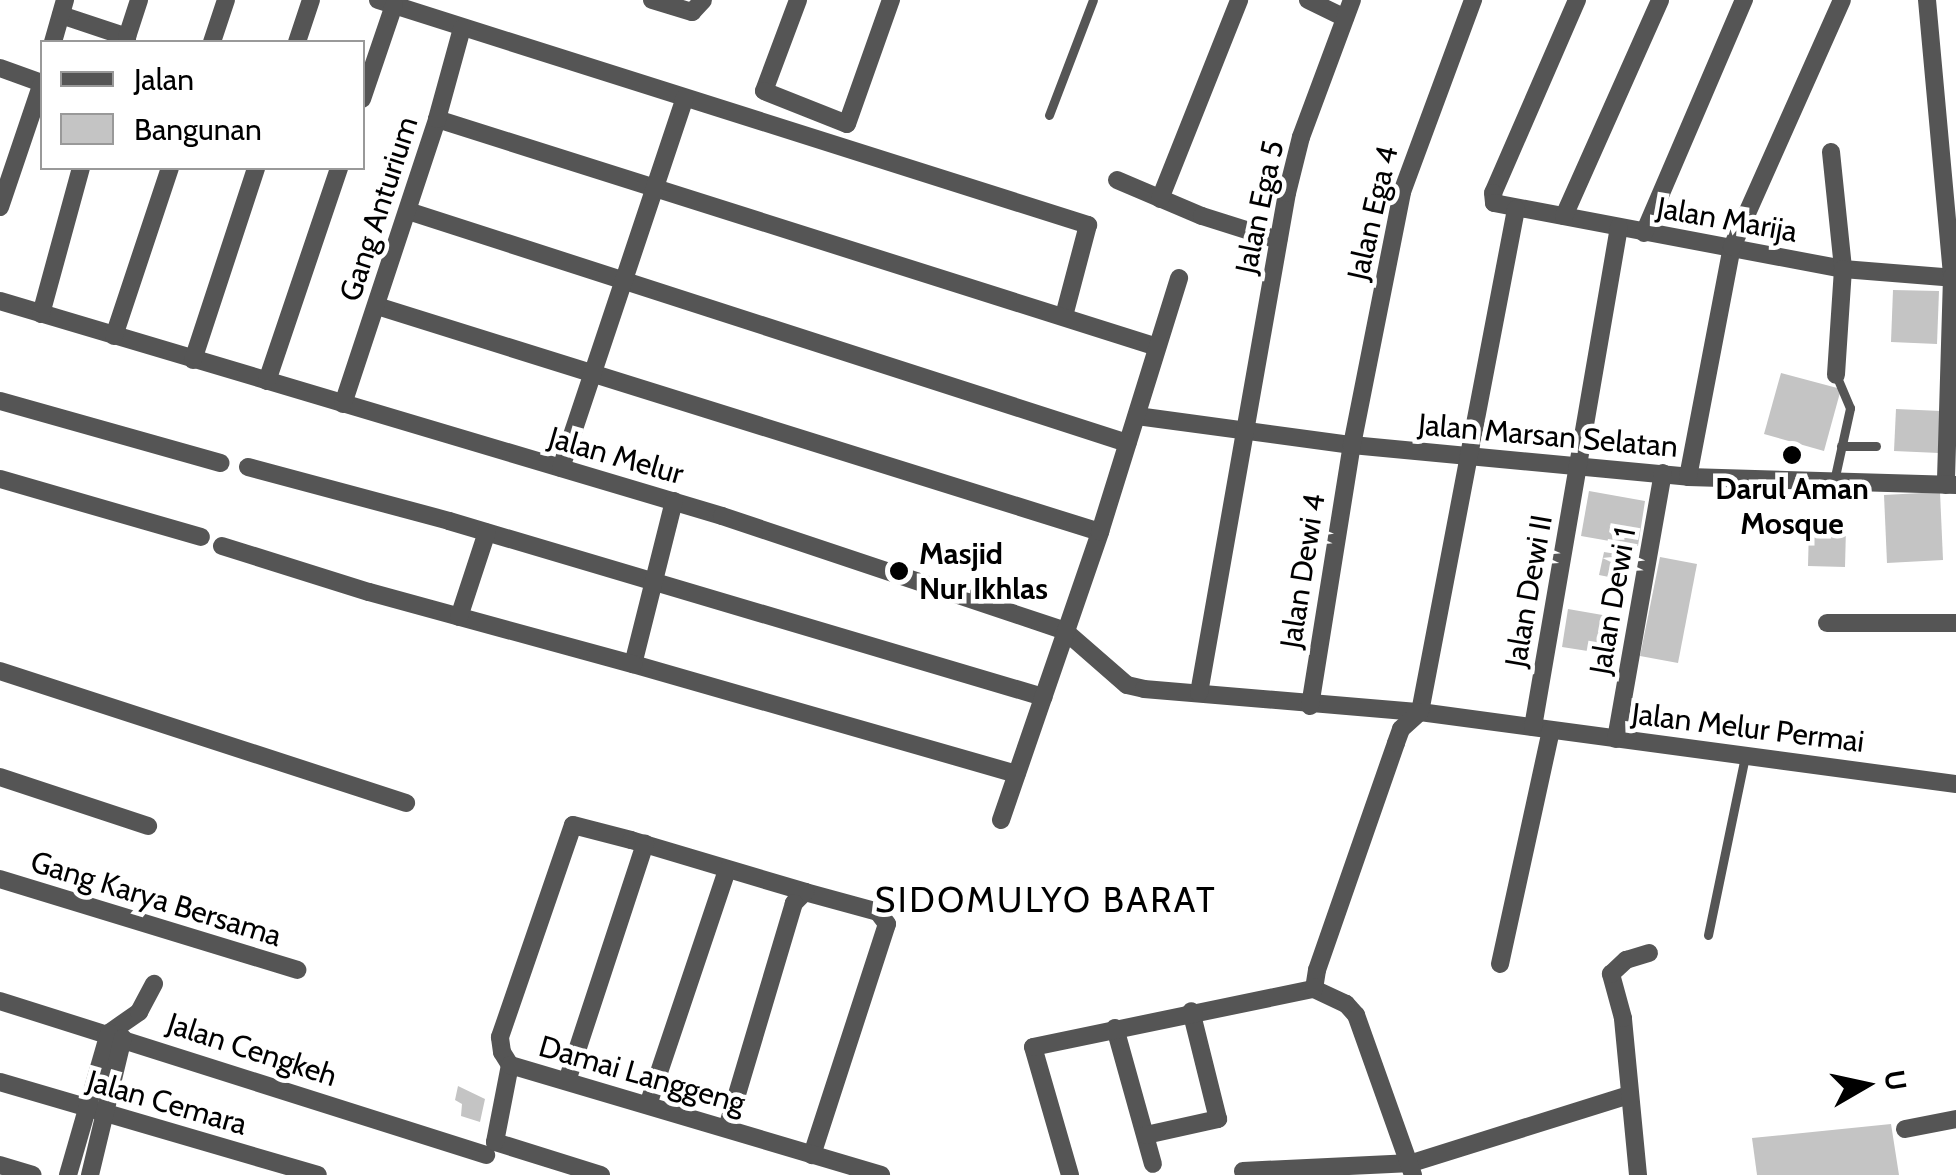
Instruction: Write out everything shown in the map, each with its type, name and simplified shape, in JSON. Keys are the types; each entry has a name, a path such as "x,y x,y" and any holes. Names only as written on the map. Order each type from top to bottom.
{"street":[{"path":"54,40 63,8 127,37 139,0"},
{"path":"213,40 226,0"},
{"path":"298,40 311,0"},
{"path":"652,0 692,12 703,0"},
{"path":"798,0 764,91 847,124 891,0"},
{"path":"1160,199 1239,0"},
{"path":"1308,0 1349,9"},
{"name":"Jalan Ega 4","path":"1352,445 1406,177 1473,0"},
{"name":"Jalan Marija","path":"1577,0 1492,199 1516,210 1843,270 1954,278"},
{"path":"1564,216 1660,0"},
{"path":"1644,233 1744,0"},
{"path":"1688,477 1732,247 1842,0"},
{"path":"1927,0 1954,278 1951,485"},
{"path":"365,87 386,3 1088,225 1064,316"},
{"name":"Jalan Ega 5","path":"1199,693 1278,240 1298,149 1349,9"},
{"name":"Gang Anturium","path":"343,404 408,210 462,28"},
{"path":"0,68 40,81"},
{"path":"0,208 5,178 40,87"},
{"path":"561,468 684,98"},
{"path":"437,118 1156,347"},
{"path":"1832,152 1843,270 1836,375"},
{"path":"41,314 80,170"},
{"path":"114,336 169,170"},
{"path":"193,360 255,170"},
{"path":"267,382 338,170"},
{"path":"1118,180 1160,199 1278,240"},
{"path":"408,210 622,283 1127,443"},
{"path":"1314,988 1316,970 1396,742 1401,729 1420,712 1516,210"},
{"name":"Jalan Dewi II","path":"1500,964 1542,729 1579,465 1619,227"},
{"path":"1002,820 1100,532 1178,278"},
{"name":"Jalan Melur","path":"0,301 674,501 1065,631 1126,684 1310,706 1420,712"},
{"path":"377,306 1100,532"},
{"path":"0,401 220,464"},
{"name":"Jalan Marsan Selatan","path":"1137,416 1352,445 1688,477 1951,485"},
{"name":"Jalan Dewi 4","path":"1310,706 1352,445"},
{"path":"248,468 487,532 1043,698"},
{"name":"Jalan Dewi 1","path":"1616,739 1663,474"},
{"path":"0,480 201,537"},
{"path":"633,664 674,501"},
{"path":"460,617 487,532"},
{"path":"222,546 1017,774"},
{"path":"1827,623 1956,622"},
{"path":"0,671 406,803"},
{"name":"Jalan Melur Permai","path":"1420,712 1956,784"},
{"path":"0,777 148,826"},
{"path":"510,1065 502,1052 500,1037 573,825 878,912 887,924 812,1155"},
{"path":"567,1082 645,844"},
{"path":"648,1105 727,870"},
{"name":"Gang Karya Bersama","path":"0,880 296,970"},
{"path":"727,1128 794,903 805,892"},
{"path":"1638,1175 1623,1018 1611,974 1626,960 1649,953"},
{"path":"68,1175 95,1111 116,1036 139,1012 154,984"},
{"path":"1070,1175 1033,1047 1191,1010 1297,995 1314,988 1346,1004 1356,1015 1413,1169"},
{"name":"Jalan Cengkeh","path":"0,1001 491,1148"},
{"path":"1146,1135 1218,1120 1191,1010"},
{"path":"1115,1028 1153,1164"},
{"name":"Damai Langgeng","path":"480,1175 491,1148 510,1065 882,1175"},
{"name":"Jalan Cemara","path":"0,1082 318,1175"},
{"path":"1243,1171 1413,1169 1629,1095"},
{"path":"90,1175 95,1111"},
{"path":"1906,1129 1956,1119"},
{"path":"491,1148 601,1175"},
{"path":"0,1166 33,1175"}],"lane":[{"path":"1050,116 1093,0"},
{"path":"1834,482 1850,408 1836,375"},
{"path":"1841,446 1876,446"},
{"path":"1708,936 1746,754"}],"building":[{"path":"1893,290 1939,291 1937,344 1891,342"},
{"path":"1781,373 1841,389 1824,451 1764,434"},
{"path":"1896,409 1941,411 1939,453 1894,451"},
{"path":"1589,491 1645,501 1638,546 1581,536"},
{"path":"1940,492 1943,560 1887,563 1884,495"},
{"path":"1809,527 1846,528 1845,567 1808,566"},
{"path":"1604,552 1629,556 1624,580 1599,575"},
{"path":"1660,557 1697,564 1678,663 1640,656"},
{"path":"1568,609 1614,617 1607,654 1562,647"},
{"path":"458,1086 485,1099 480,1122 461,1116 462,1104 455,1100"},
{"path":"1891,1124 1899,1175 1757,1175 1752,1138"}],"place":[{"name":"Darul Aman Mosque","path":"1792,455"},
{"name":"Masjid Nur Ikhlas","path":"899,571"}],"district":[{"name":"SIDOMULYO BARAT","path":"1046,900"}]}
